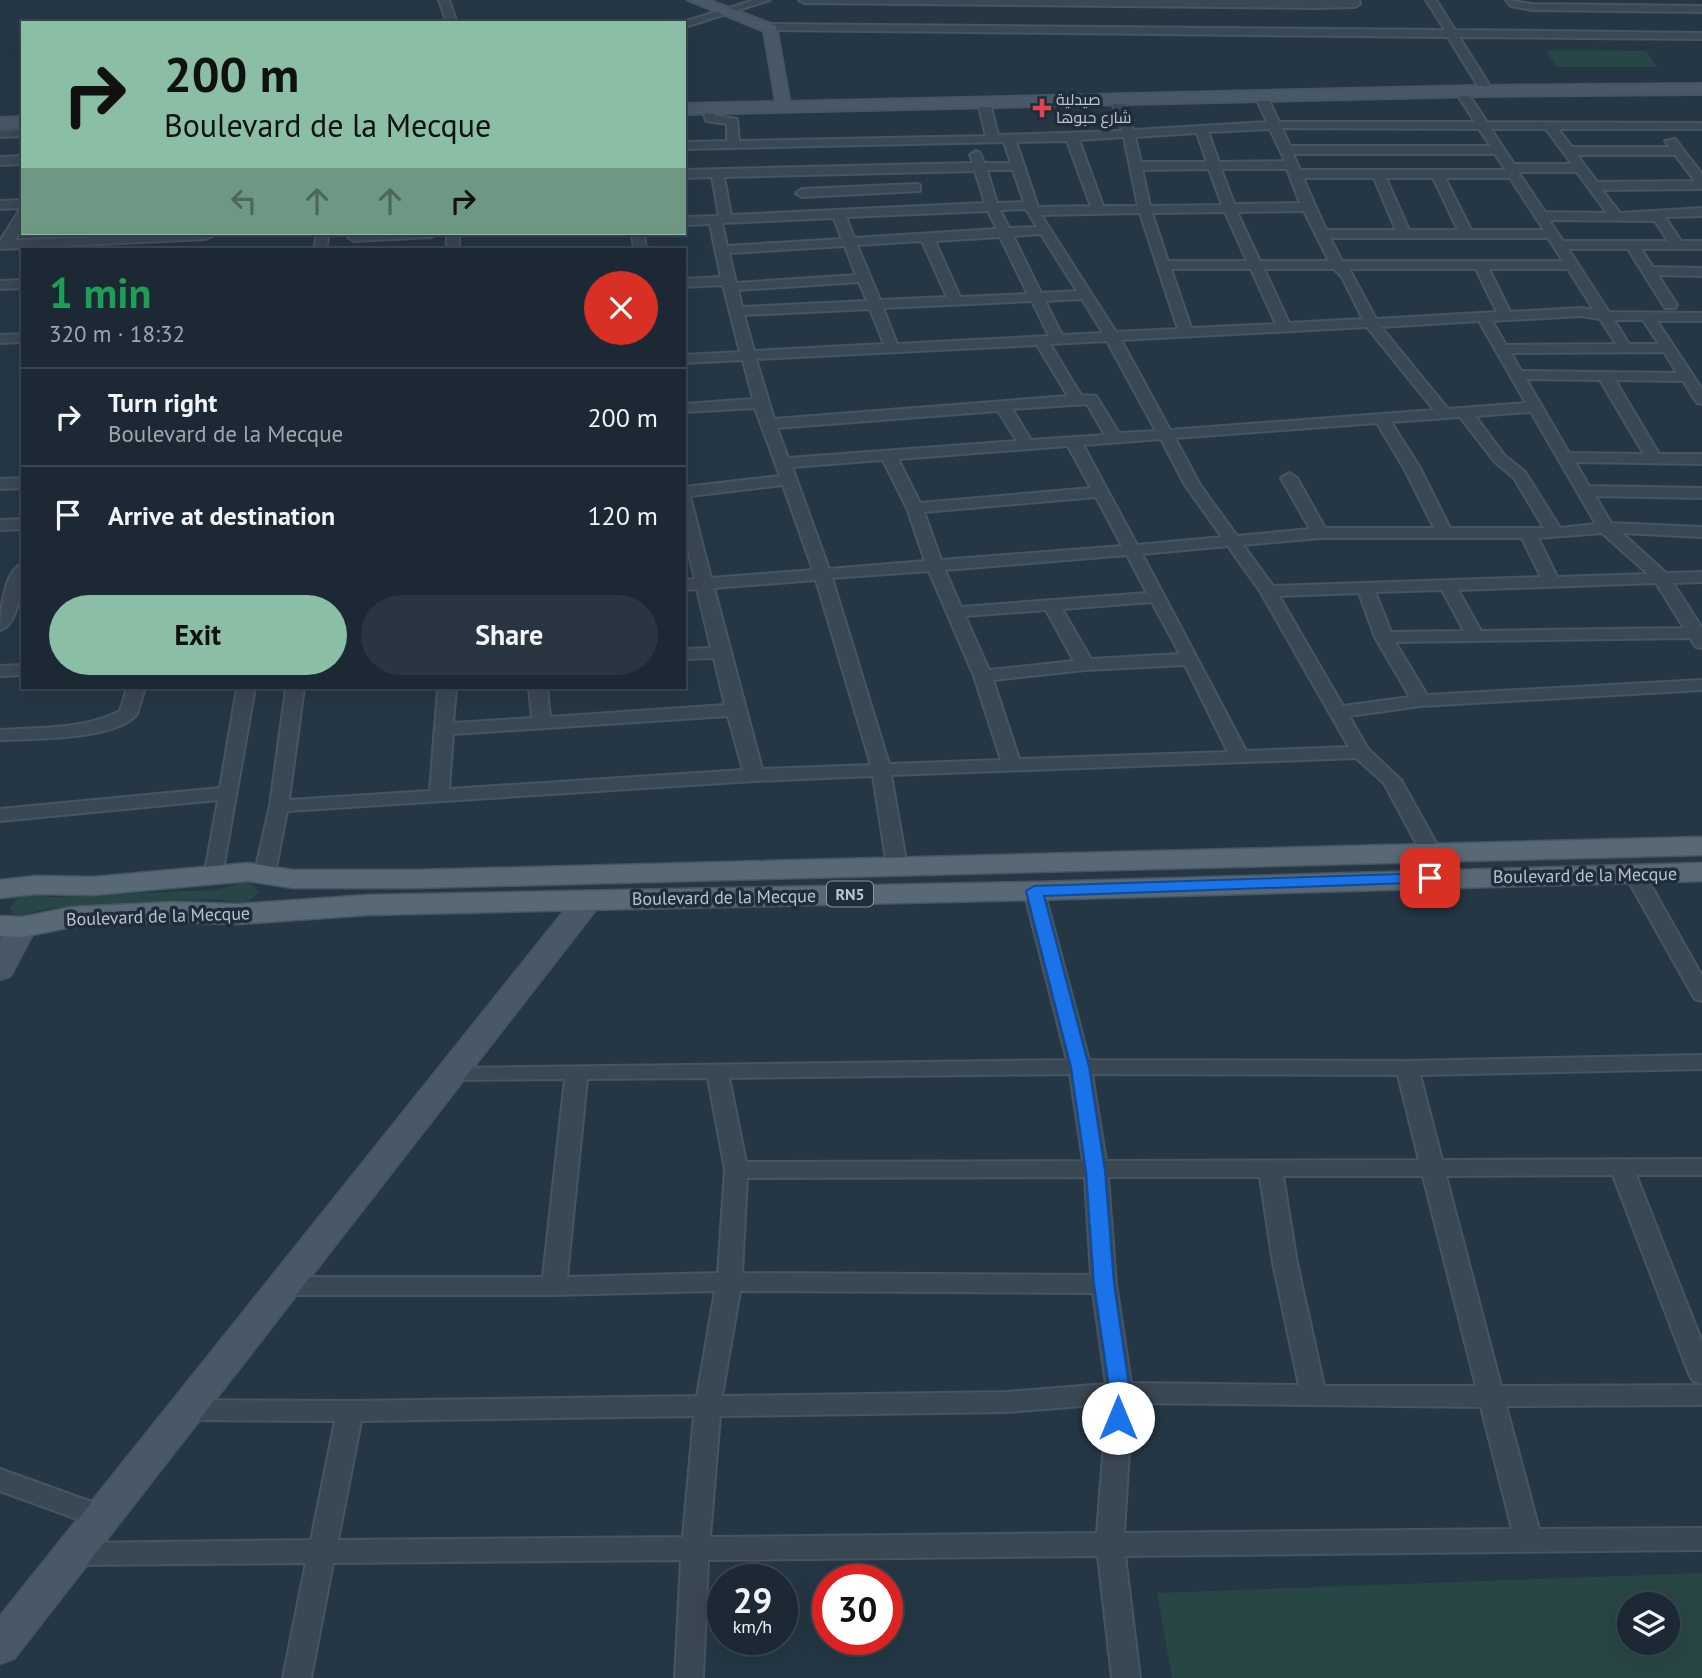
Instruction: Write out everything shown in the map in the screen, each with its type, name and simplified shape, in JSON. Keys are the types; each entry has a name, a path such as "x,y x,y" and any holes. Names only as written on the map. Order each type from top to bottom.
{"main road":[{"path":"695,0 769,27 781,99"},
{"path":"686,102 1484,86 1701,90"},
{"path":"686,109 1461,91 1701,90"},
{"path":"0,116 21,116"},
{"path":"0,123 21,122"},
{"name":"Boulevard de la Mecque","path":"8,911 93,886 248,872 293,879 404,879 1702,846"},
{"name":"Boulevard de la Mecque","path":"8,911 72,916 172,912 238,914 368,905 1034,891 1702,872"},
{"path":"238,914 259,909 274,898 277,885 267,875"},
{"path":"0,1646 589,899"},
{"path":"0,970 8,911"}],"street":[{"path":"443,0 451,21"},
{"path":"686,23 765,0"},
{"path":"804,0 1355,4 1354,0"},
{"path":"1431,0 1484,86"},
{"path":"1511,0 1522,6 1680,4 1702,9"},
{"path":"1175,2 1179,32"},
{"path":"769,27 1702,36"},
{"path":"1461,91 1625,348"},
{"path":"1261,96 1308,207 1338,266 1348,275 1372,324 1444,414"},
{"path":"1117,100 1129,134 1145,210 1185,331"},
{"path":"984,103 1017,166 1032,208 1044,230 1111,335 1193,485 1268,591 1362,752 1392,780 1431,852"},
{"path":"707,109 710,119 733,121 722,173 721,219 729,284 768,425 822,574 881,769 897,866"},
{"path":"686,146 971,141 1273,125 1702,126"},
{"path":"1382,125 1407,173"},
{"path":"1550,125 1617,218"},
{"path":"1595,186 1702,184 1696,165 1679,151 1660,125"},
{"path":"1201,130 1228,208 1284,327"},
{"path":"0,134 21,133"},
{"path":"1072,137 1098,210"},
{"path":"971,141 992,207 1057,338"},
{"path":"1286,150 1499,150"},
{"path":"1569,151 1679,151"},
{"path":"0,161 21,160"},
{"path":"686,174 1017,166"},
{"path":"1135,166 1213,166 1378,173 1582,168"},
{"path":"909,168 924,209"},
{"path":"795,171 807,215"},
{"path":"1378,173 1405,234"},
{"path":"1437,173 1466,233"},
{"path":"802,193 916,188"},
{"path":"0,205 21,204"},
{"path":"686,221 992,207 1145,210 1308,207"},
{"path":"1677,245 1656,213 1702,212"},
{"path":"838,213 892,348"},
{"path":"1541,216 1657,218"},
{"path":"4,244 21,218"},
{"path":"723,250 1044,230"},
{"path":"1163,265 1338,266 1445,250 1466,233 1632,245 1702,245"},
{"path":"1322,234 1405,234 1481,265 1573,265"},
{"path":"4,244 75,246 143,235"},
{"path":"354,240 409,235"},
{"path":"928,238 955,300"},
{"path":"1632,245 1670,305"},
{"path":"1481,265 1506,317"},
{"path":"1647,271 1702,272"},
{"path":"686,283 729,284 864,278"},
{"path":"0,285 21,284"},
{"path":"736,311 1085,295"},
{"path":"686,359 1185,331 1506,317 1670,305 1702,306"},
{"path":"1602,311 1648,317 1702,317"},
{"path":"1648,317 1702,400"},
{"path":"1484,318 1606,528 1660,576 1700,636"},
{"path":"0,339 21,338"},
{"path":"1041,340 1077,400"},
{"path":"1504,349 1670,348"},
{"path":"1517,375 1687,377"},
{"path":"1605,376 1654,458"},
{"path":"768,425 1091,399 1114,437"},
{"path":"686,408 761,402"},
{"path":"1003,407 1026,444"},
{"path":"782,463 1535,407"},
{"path":"1465,412 1500,459 1520,475 1555,533"},
{"path":"1380,417 1412,468 1443,531"},
{"path":"1073,441 1191,659 1240,757"},
{"path":"889,456 915,508 936,566 983,676 1011,764"},
{"path":"1564,457 1702,459"},
{"path":"1289,478 1320,533"},
{"path":"686,492 788,481"},
{"path":"0,484 21,483"},
{"path":"1585,491 1702,493"},
{"path":"915,508 1100,492"},
{"path":"686,515 689,539 706,583 735,709 754,775"},
{"path":"0,525 21,524"},
{"path":"686,584 936,566 1320,533 1555,533 1606,528 1702,532"},
{"path":"1527,532 1551,582"},
{"path":"0,625 21,575"},
{"path":"1268,591 1702,576"},
{"path":"1447,584 1474,634"},
{"path":"1365,587 1384,637 1421,701"},
{"path":"956,612 1158,597"},
{"path":"1052,606 1085,665"},
{"path":"1384,637 1474,634 1700,636"},
{"path":"686,654 722,653"},
{"path":"983,676 1085,665 1191,659"},
{"path":"0,671 21,670"},
{"path":"1340,712 1421,701 1702,685"},
{"path":"0,735 92,729 114,722 128,714 136,689"},
{"path":"214,877 246,689"},
{"path":"267,875 267,857 279,806 295,689"},
{"path":"439,795 447,689"},
{"path":"538,689 541,722"},
{"path":"443,729 735,709"},
{"path":"279,806 754,775 1362,752"},
{"path":"0,815 228,793"},
{"path":"1634,873 1702,993"},
{"path":"1034,891 1080,1067 1096,1171 1104,1284 1120,1393 1110,1543 1126,1678"},
{"path":"453,1073 1080,1067 1407,1068 1702,1062"},
{"path":"1407,1068 1528,1540"},
{"path":"689,1678 695,1549 708,1405 729,1282 736,1170 717,1070"},
{"path":"554,1286 577,1072"},
{"path":"1621,1166 1702,1374"},
{"path":"736,1170 1096,1171 1702,1167"},
{"path":"1270,1169 1285,1263 1314,1396"},
{"path":"286,1286 554,1286 729,1282 1104,1284"},
{"path":"187,1410 350,1411 1007,1402 1120,1393 1492,1397 1702,1395"},
{"path":"297,1678 350,1411"},
{"path":"0,1479 102,1517"},
{"path":"72,1554 1702,1539"}],"green space":[{"path":"1546,50 1646,51 1658,67 1556,67"},
{"path":"243,883 252,884 259,891 245,902 214,899 48,908 24,915 14,914 10,908 18,899 28,896 215,890"},
{"path":"1702,1573 1702,1678 1172,1678 1157,1593"}],"place":[{"name":"صيدلية شارع حبوها","path":"1042,108"}],"route":[{"path":"1118,1418 1120,1393 1104,1284 1096,1171 1080,1067 1034,891 1430,878"}]}
